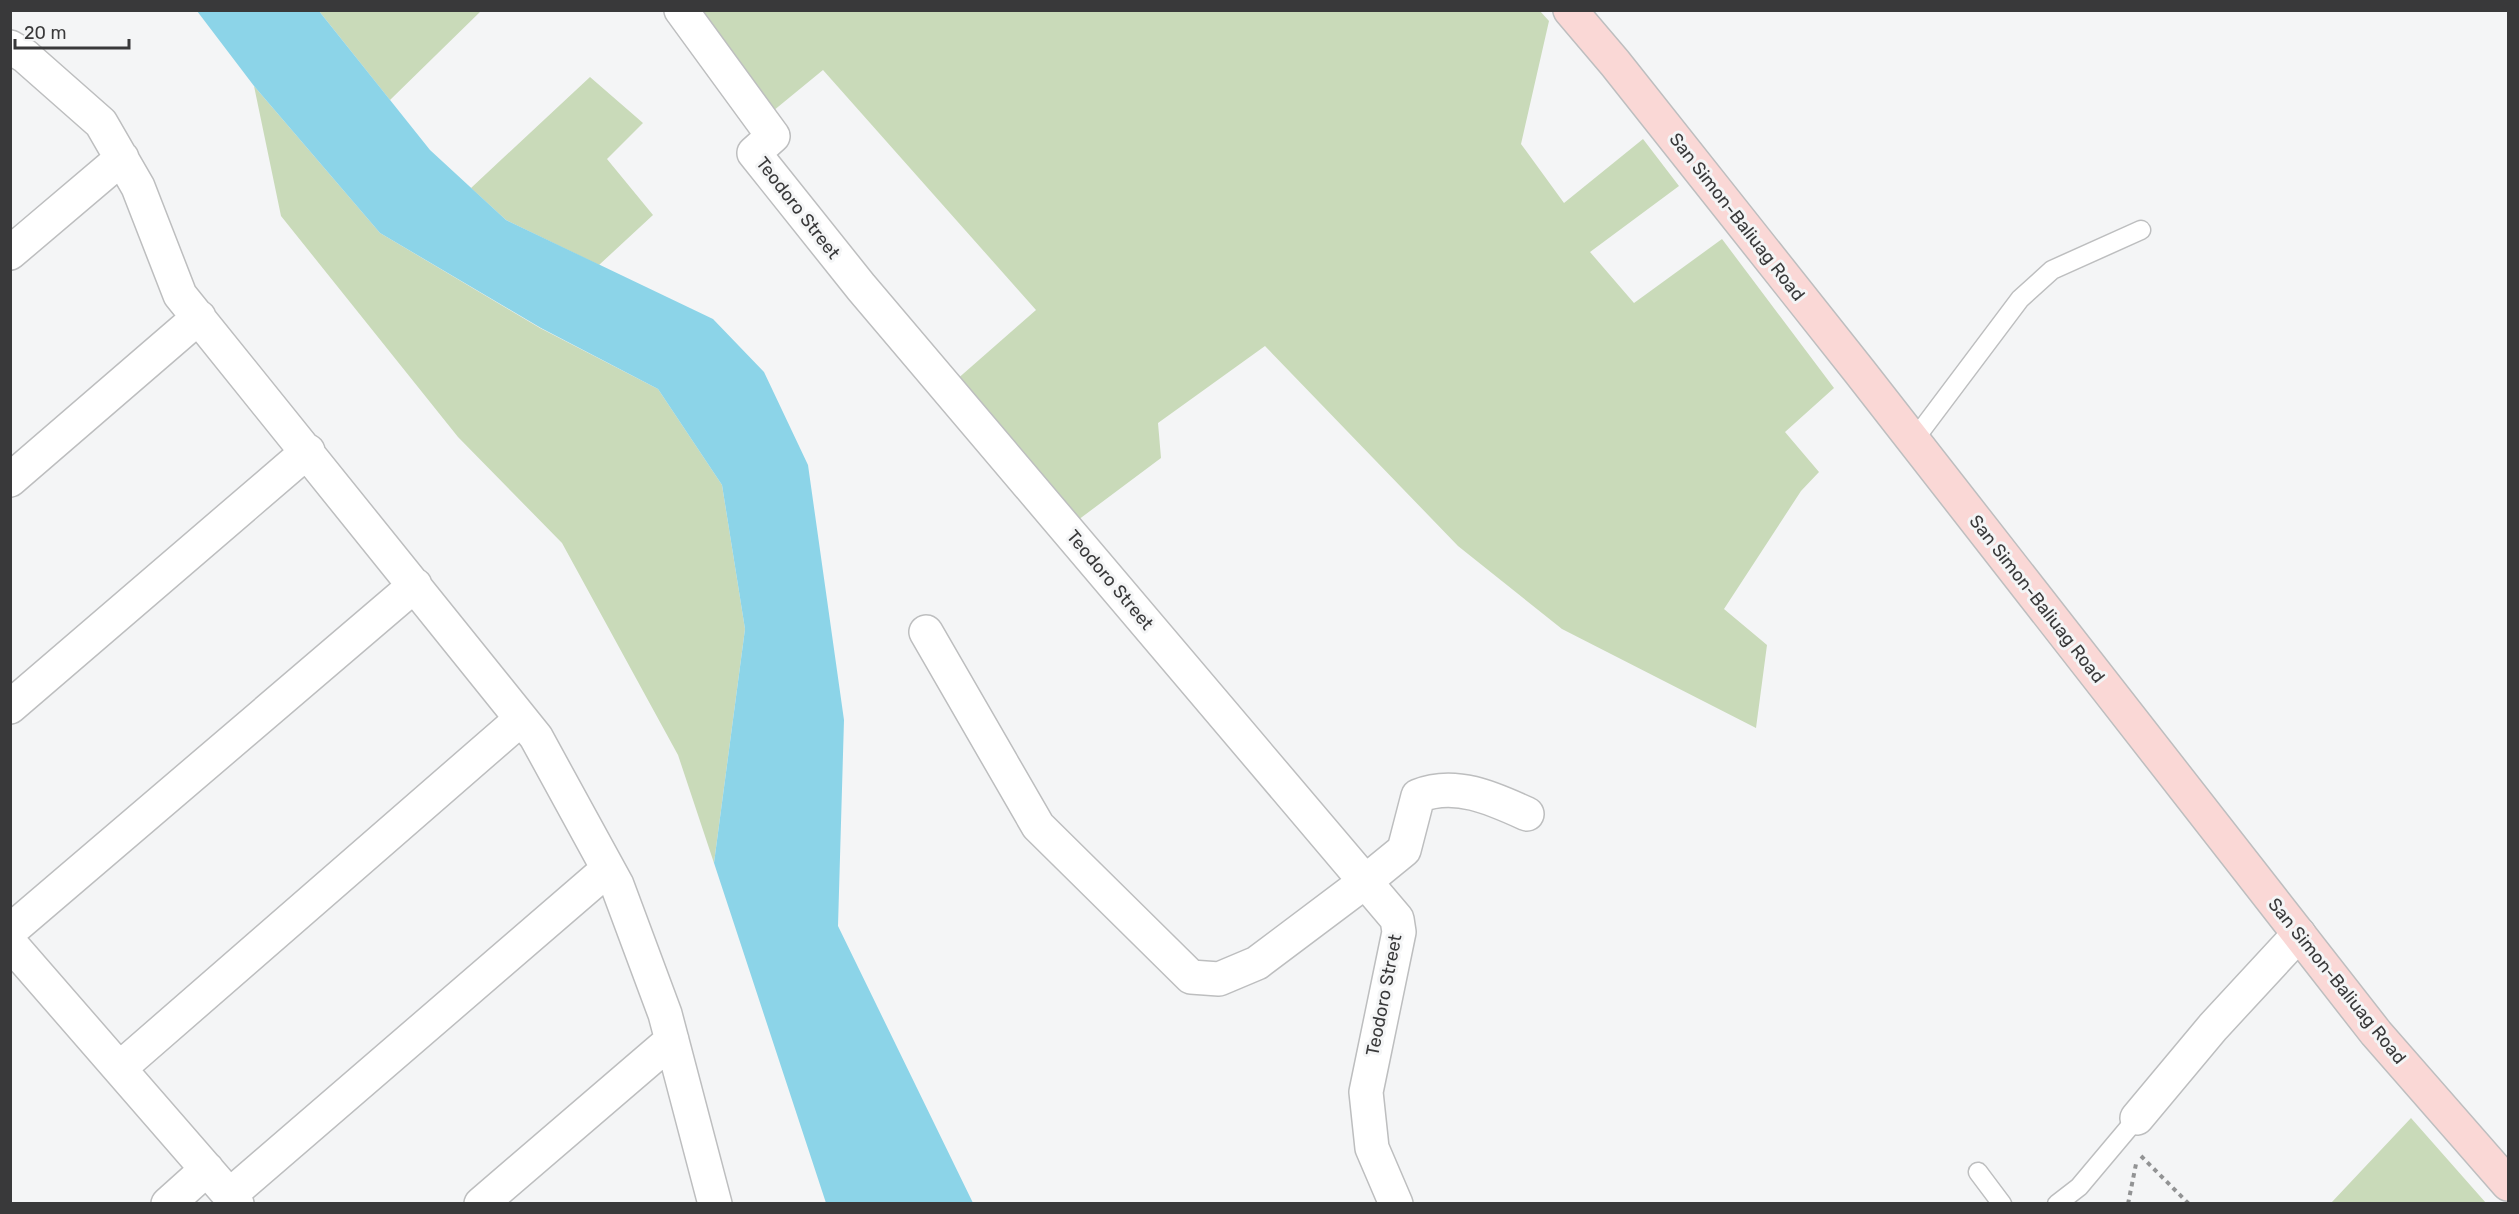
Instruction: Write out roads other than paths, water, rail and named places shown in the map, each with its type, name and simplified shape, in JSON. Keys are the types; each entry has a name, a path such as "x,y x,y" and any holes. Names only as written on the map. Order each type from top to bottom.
{"main road":[{"name":"San Simon-Baliuag Road","path":"1570,10 1615,63 1914,440 2376,1033 2508,1184"}],"street":[{"name":"Teodoro Street","path":"681,10 773,136 753,153 861,287 1397,919 1399,932 1366,1092 1372,1148 1396,1203"},
{"path":"10,47 25,56 101,123 138,187 180,295 308,451 536,737 621,896 665,1014 715,1203"},
{"path":"10,253 122,158"},
{"path":"10,480 199,317"},
{"path":"10,707 308,451"},
{"path":"10,931 415,585"},
{"path":"926,632 1038,826 1191,978 1219,979 1257,963 1366,881 1404,850 1418,796 1433,790 1488,796 1527,814"},
{"path":"120,1068 521,719"},
{"path":"10,944 234,1199 608,869"},
{"path":"2137,1118 2213,1027 2299,934"},
{"path":"481,1203 672,1040"},
{"path":"168,1203 207,1169"}],"lane":[{"path":"1914,440 2028,292 2052,270 2141,230"},
{"path":"2057,1203 2079,1187 2137,1118"},
{"path":"1978,1172 2002,1203"}],"water":[{"path":"197,11 319,11 430,150 506,220 713,319 764,372 808,465 844,720 838,926 973,1203 826,1203 714,863 745,629 722,485 658,389 541,328 380,233 254,86"}]}
